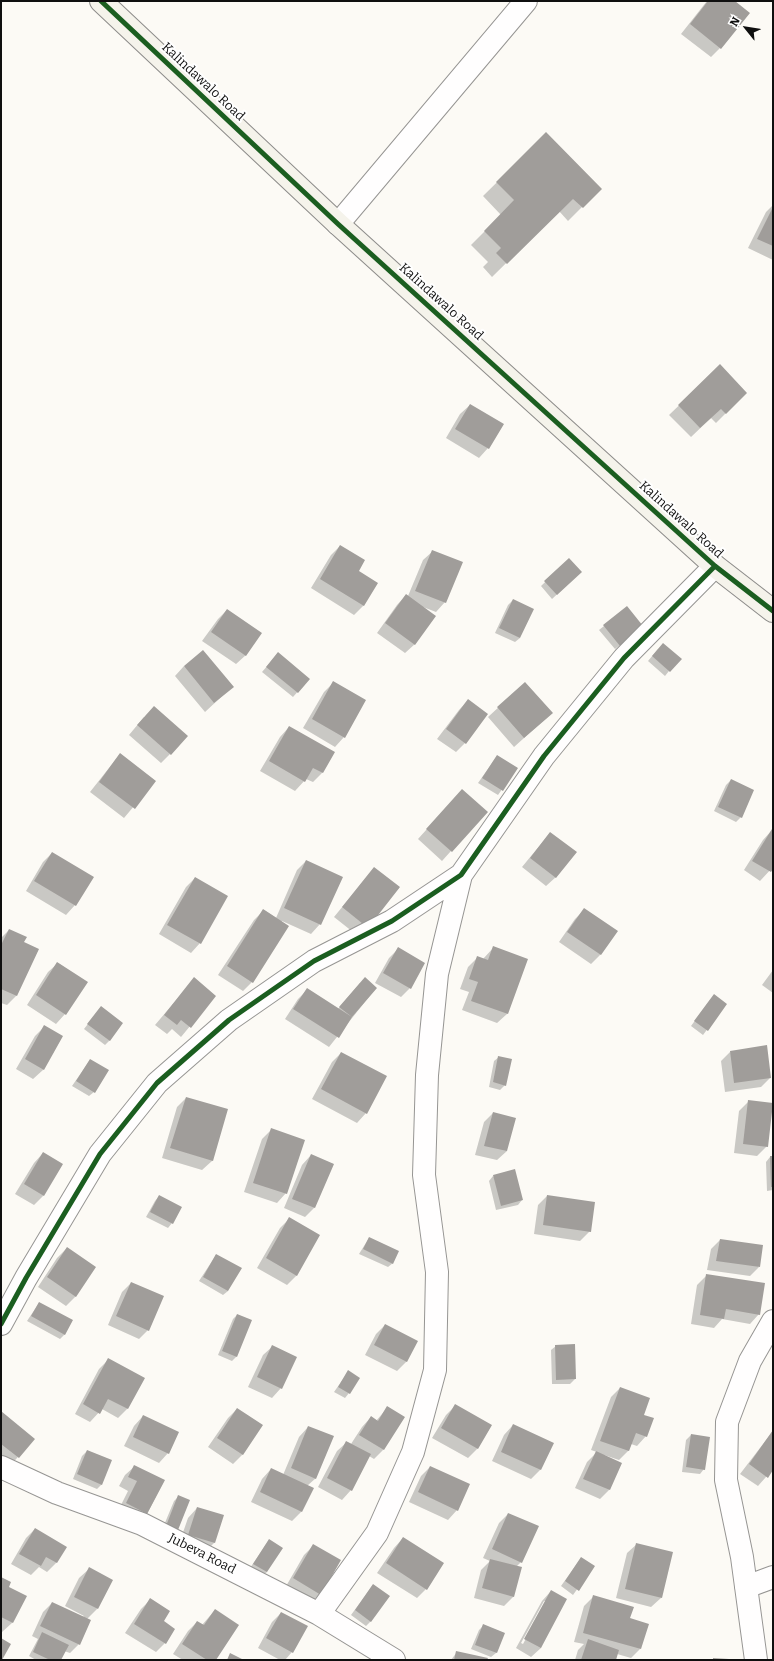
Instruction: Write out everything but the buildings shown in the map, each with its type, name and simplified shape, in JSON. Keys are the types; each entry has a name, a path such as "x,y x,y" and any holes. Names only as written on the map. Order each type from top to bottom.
{"street":[{"name":"Kalindawalo Road","path":"101,1 338,224 715,566 773,611"},
{"path":"338,224 526,1"},
{"path":"319,1614 377,1533 414,1452 436,1370 438,1272 424,1175 427,1075 437,974 461,875 544,756 624,658 715,566"},
{"path":"1,1324 26,1278 100,1154 157,1083 229,1020 314,960 392,921 461,875"},
{"path":"756,1660 742,1557 726,1480 727,1422 750,1361 773,1321"},
{"name":"Jubeva Road","path":"1,1467 57,1493 142,1524 319,1614 394,1660"},
{"path":"746,1587 773,1577"}],"cycle path":[{"path":"101,1 338,224 715,566 773,611"},
{"path":"1,1324 26,1278 100,1154 157,1083 229,1020 314,961 392,921 461,875 544,756 624,658 715,566"}]}
